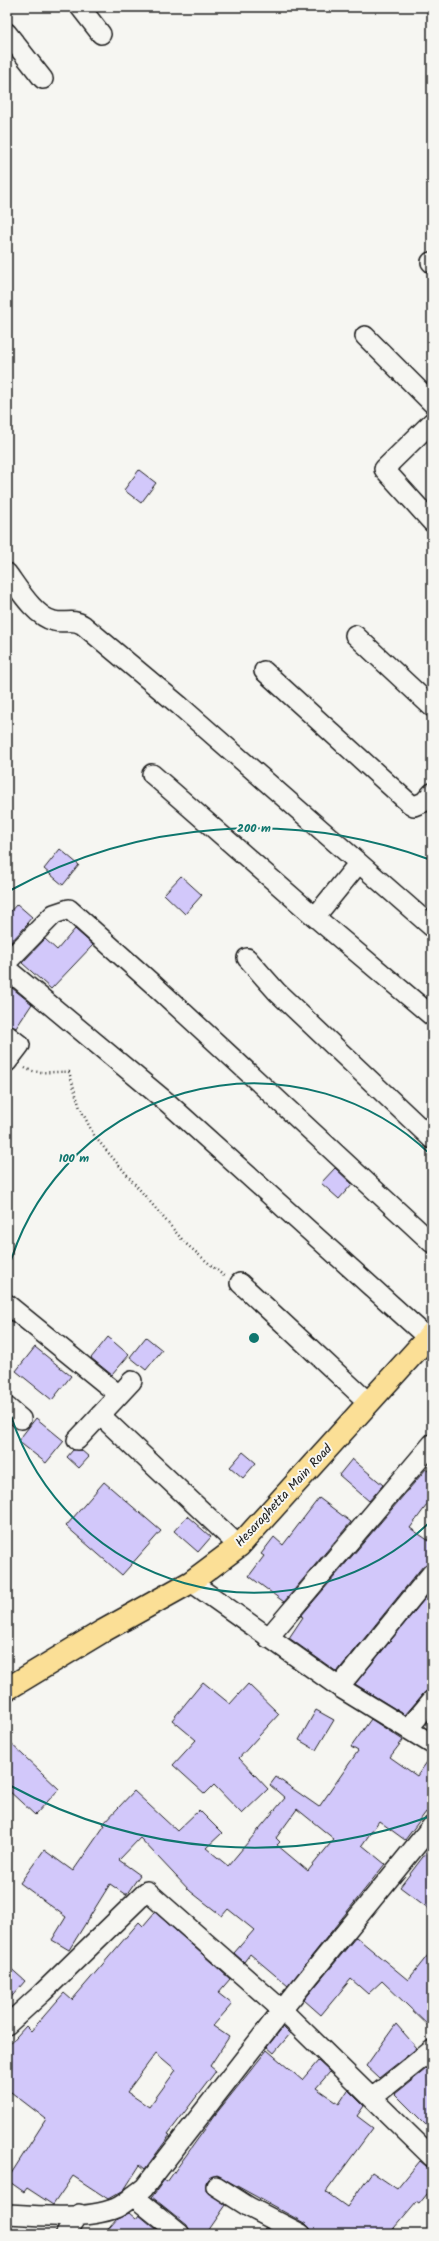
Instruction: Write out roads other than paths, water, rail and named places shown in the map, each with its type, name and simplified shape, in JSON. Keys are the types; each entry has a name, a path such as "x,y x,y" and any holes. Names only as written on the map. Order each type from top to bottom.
{"main road":[{"name":"Hesaraghetta Main Road","path":"7,1689 102,1631 191,1582 239,1546 430,1336"}],"street":[{"path":"80,7 101,34"},
{"path":"7,33 43,79"},
{"path":"365,336 432,403"},
{"path":"432,422 384,469 432,522"},
{"path":"7,573 31,606 54,621 77,620 84,625 180,706 358,864 432,927"},
{"path":"355,635 432,707"},
{"path":"264,671 409,803 414,806 424,802 432,793"},
{"path":"152,774 315,917 432,1016"},
{"path":"315,917 358,864"},
{"path":"7,962 54,914 63,909 69,909 155,986 432,1243"},
{"path":"247,958 277,992 432,1139"},
{"path":"7,969 169,1104 430,1336"},
{"path":"7,1035 20,1045 7,1062"},
{"path":"240,1283 370,1403"},
{"path":"7,1304 119,1395"},
{"path":"77,1440 132,1381"},
{"path":"7,1407 21,1419"},
{"path":"100,1415 239,1546"},
{"path":"268,1638 432,1444"},
{"path":"339,1687 432,1573"},
{"path":"191,1582 339,1687 432,1744"},
{"path":"408,1729 432,1700"},
{"path":"7,2214 50,2217 116,2208 144,2188 282,2010 429,1835"},
{"path":"7,2025 147,1891 282,2010 432,2157"},
{"path":"372,2098 432,2050"},
{"path":"216,2186 249,2207 301,2234"},
{"path":"133,2196 180,2234"},
{"path":"66,2234 79,2214"}]}
